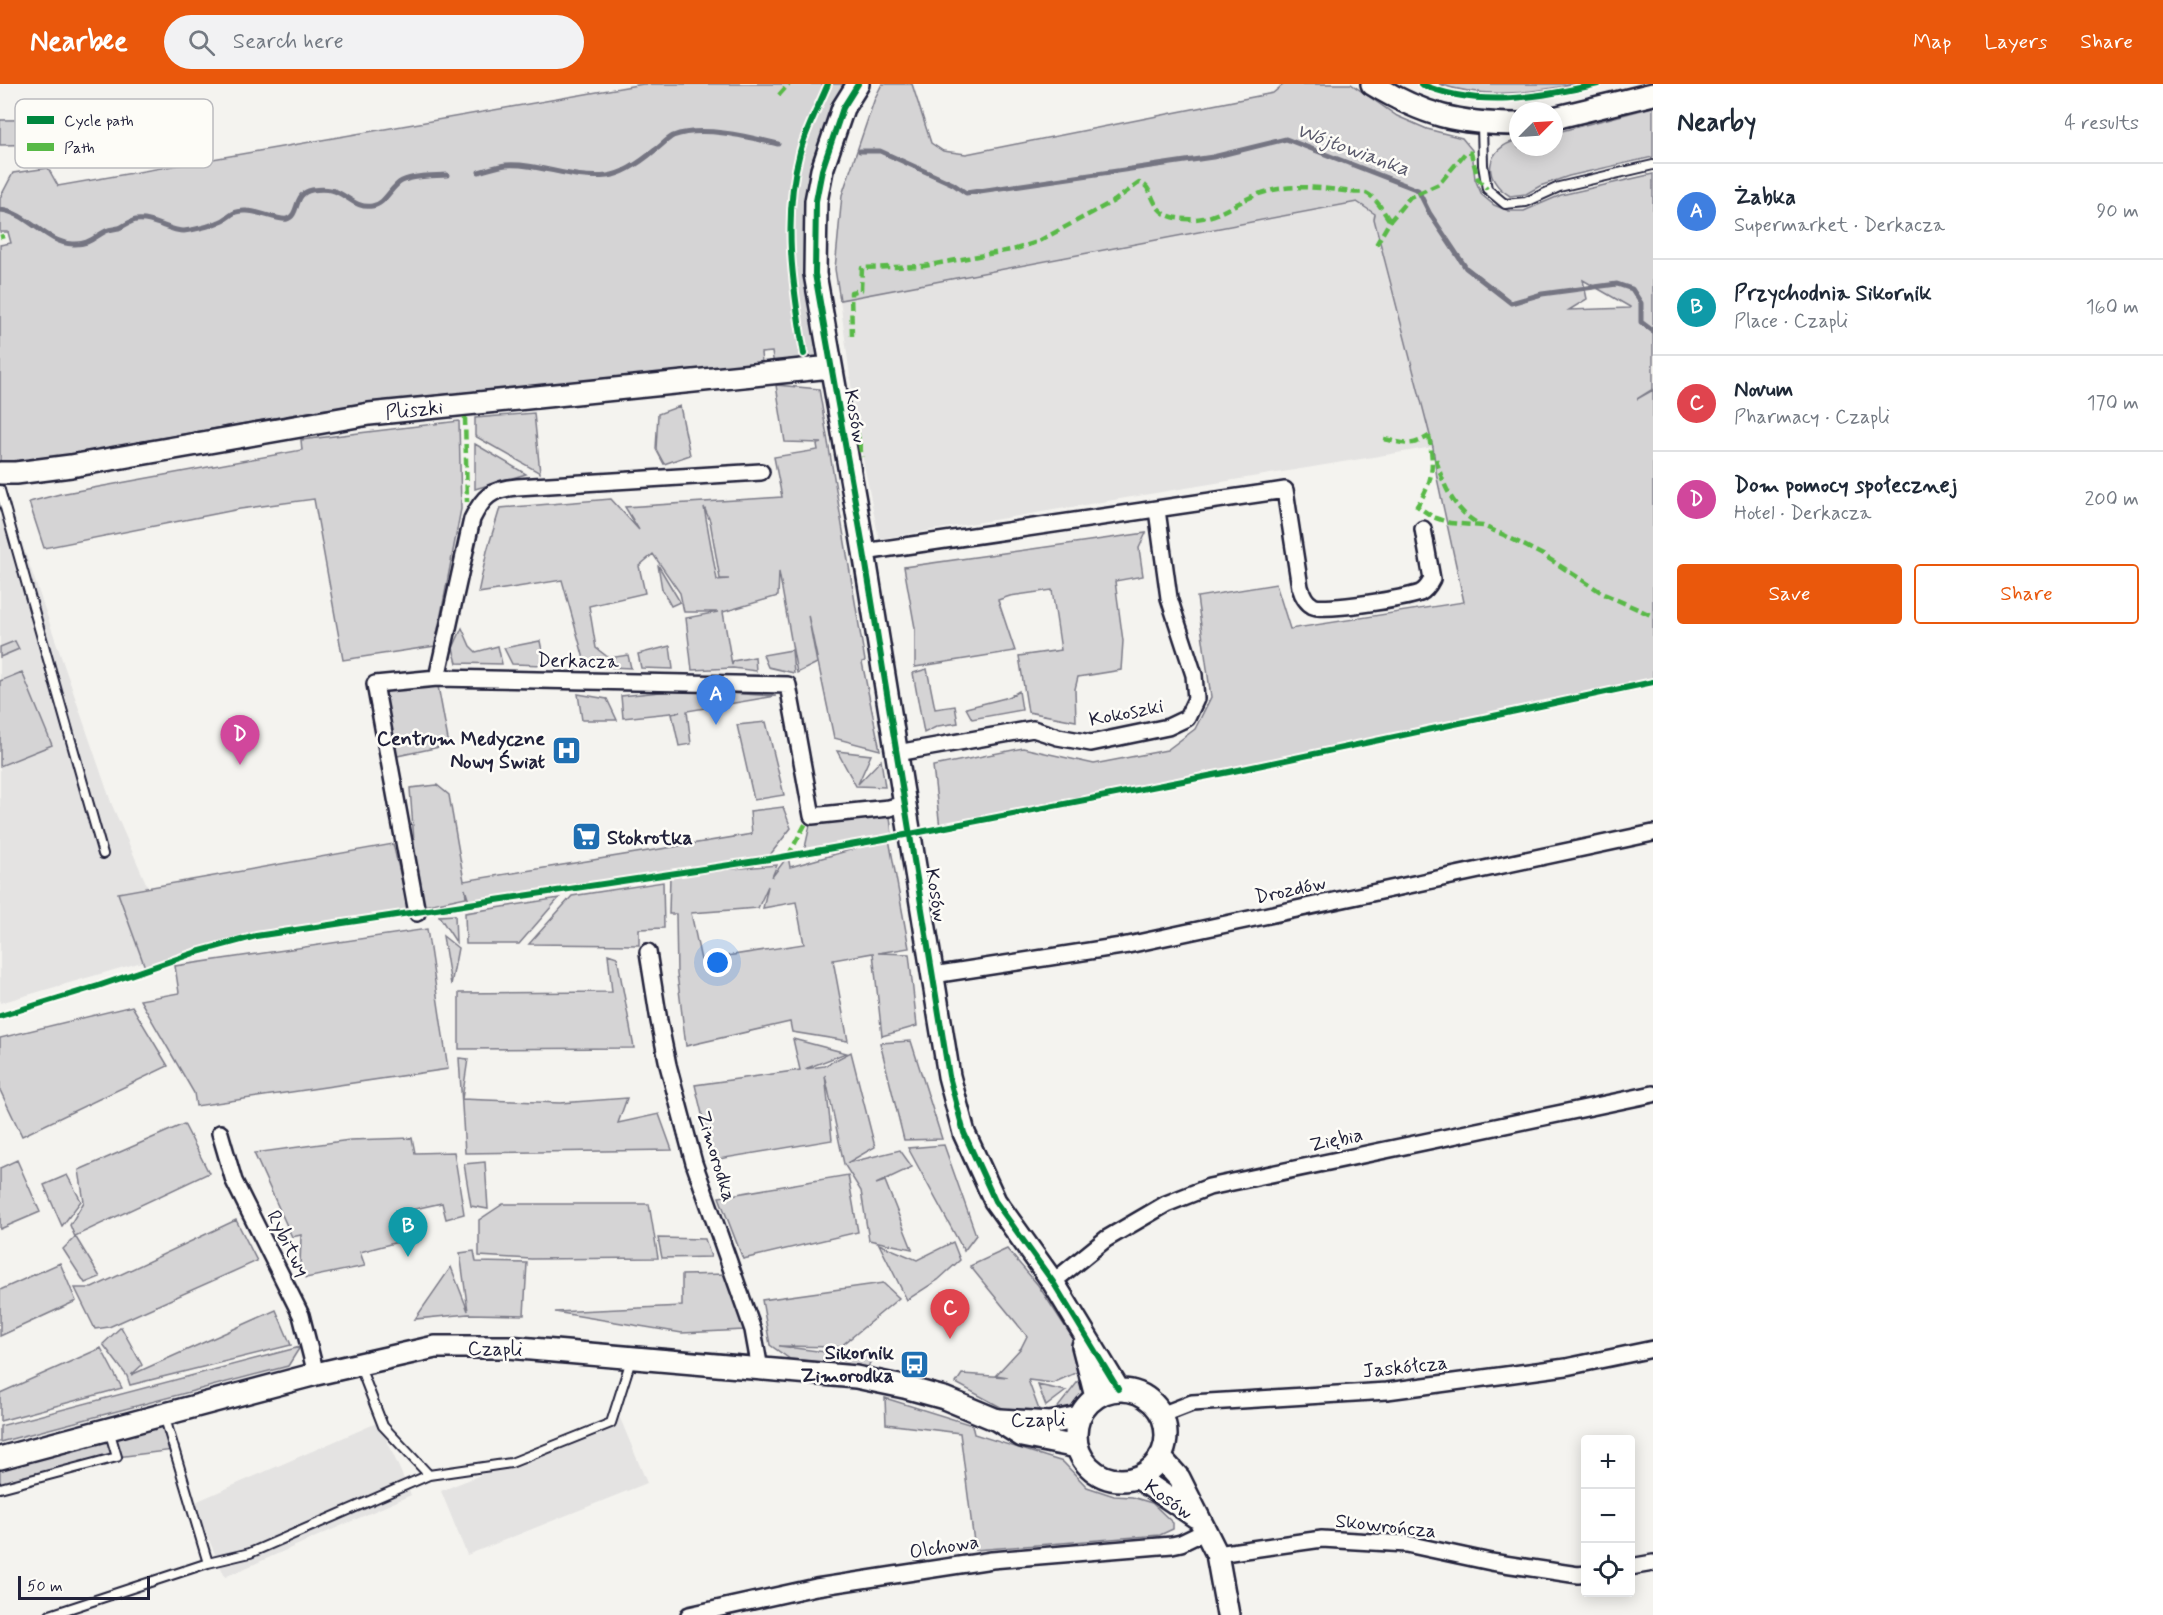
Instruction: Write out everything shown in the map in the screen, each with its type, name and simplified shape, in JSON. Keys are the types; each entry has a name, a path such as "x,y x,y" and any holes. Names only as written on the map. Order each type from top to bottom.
{"street":[{"name":"Kosów","path":"858,84 843,108 822,170 816,201 815,274 864,552 949,1076 964,1133 995,1201 1053,1282 1118,1389"},
{"path":"1372,84 1417,109 1446,118 1482,124 1509,124"},
{"path":"1563,116 1653,94"},
{"name":"Pliszki","path":"0,473 70,466 358,415 831,367"},
{"path":"437,678 472,519 488,495 498,490 517,487 761,472"},
{"path":"864,552 1285,490 1300,587 1306,601 1322,609 1415,594 1424,590 1432,579 1423,529"},
{"name":"Kokoszki","path":"897,753 1033,729 1058,737 1091,743 1168,728 1186,718 1196,699 1194,675 1169,598 1157,510"},
{"name":"Derkacza","path":"417,913 375,684 437,678 788,685 812,816 889,808 904,804"},
{"name":"Drozdów","path":"933,975 1128,945 1653,833"},
{"name":"Zimorodka","path":"648,951 668,1065 692,1155 753,1330 760,1369"},
{"name":"Ziębia","path":"1053,1282 1106,1239 1166,1204 1209,1187 1653,1094"},
{"name":"Rybitwy","path":"220,1133 234,1181 301,1315 316,1374"},
{"name":"Kosów","path":"1077,1322 1096,1397"},
{"name":"Czapli","path":"0,1458 316,1374 435,1347 508,1347 826,1373 883,1382 944,1398 997,1420 1022,1436 1077,1447"},
{"name":"Jaskółcza","path":"1161,1415 1192,1403 1388,1391 1566,1367 1653,1349"},
{"path":"1118,1389 1138,1393 1155,1406 1165,1425 1166,1436 1160,1457 1146,1472 1123,1480 1108,1478 1094,1472 1084,1461 1077,1447 1076,1427 1086,1406 1096,1397 1118,1389"},
{"name":"Czapli","path":"997,1420 1050,1423 1079,1417"},
{"name":"Kosów","path":"1160,1457 1179,1478 1217,1554 1228,1615"},
{"name":"Kosów","path":"1137,1477 1203,1526"},
{"name":"Olchowa","path":"689,1615 816,1587 992,1560 1181,1543 1203,1526"},
{"name":"Skowrończa","path":"1217,1554 1322,1539 1407,1544 1491,1562 1581,1575"},
{"path":"1635,1566 1653,1563"}],"lane":[{"path":"1482,124 1482,165 1486,189 1505,204 1526,202 1558,187 1653,165"},
{"path":"0,490 103,854"},
{"path":"50,1615 208,1563 250,1553 429,1474 511,1463 612,1423 633,1357"},
{"path":"358,1364 383,1426 429,1474"},
{"path":"164,1414 208,1563"},
{"path":"0,1488 117,1457 109,1429"}],"shaded area":[{"path":"643,84 858,84 816,201 831,367 775,373 772,352 761,353 762,363 419,397 320,410 33,461 0,462 0,245 11,243 8,232 0,232 0,198 13,173 48,168 58,186 161,168 213,168 213,159"},
{"path":"882,84 912,84 931,143 943,151 966,154 1273,93 1284,84 1351,84 1397,116 1427,129 1462,138 1472,150 1475,179 1482,195 1494,205 1509,211 1524,211 1561,195 1653,174 1653,389 1637,399 1653,390 1653,682 1229,772 940,828 933,766 1023,748 1094,764 1167,750 1195,729 1211,697 1197,597 1276,584 1290,629 1464,602 1437,478 1433,447 1374,219 1375,214 1357,202 840,300 835,269 842,195 875,98","holes":["1583,280 1630,308 1569,310 1587,299"]},
{"path":"1439,84 1575,84 1524,92 1490,93 1472,92"},
{"path":"1653,107 1653,157 1569,176 1540,186 1526,194 1510,196 1494,181 1491,173 1493,157 1507,144 1509,143 1509,156 1563,156 1563,131"},
{"path":"0,120 15,120 15,145 0,145"},
{"path":"1358,202 1376,214 1374,219 1390,285 1433,447 879,539 857,430 840,300"},
{"path":"776,385 819,389 865,661 862,662 880,750 834,738 808,615 817,663 797,673 779,572 778,596 723,612 732,665 733,661 755,657 756,671 733,668 692,670 686,618 718,612 684,612 680,593 653,554 639,566 645,593 589,606 596,648 609,658 628,655 631,668 588,666 592,662 586,666 562,580 478,593 487,551 500,508 611,499 639,530 625,507 782,497 774,457 818,450 817,444 822,443 785,442","holes":["704,507 710,521 720,579 729,579 717,580"]},
{"path":"680,406 690,455 664,464 656,449 658,414"},
{"path":"534,413 540,473 475,436 475,418"},
{"path":"459,421 461,509 435,646 343,660 314,499 240,509 44,548 29,502 60,494 302,450 301,440"},
{"path":"475,444 526,474 475,489"},
{"path":"0,505 9,505 112,805 176,952 0,1003"},
{"path":"1146,533 1139,548 1143,576 1115,581 1123,641 1121,670 1078,677 1075,689 1076,721 1028,712 1019,656 1061,650 1052,590 998,600 1015,651 915,667 915,628 904,567"},
{"path":"658,565 680,602 671,606 662,589"},
{"path":"462,628 470,646 476,652 498,646 502,664 457,663 453,648"},
{"path":"15,641 19,649 0,657 0,647"},
{"path":"540,641 545,665 512,664 504,648"},
{"path":"670,646 673,669 641,668 638,654"},
{"path":"792,650 794,673 768,667 763,655"},
{"path":"927,669 935,709 955,706 958,723 938,726 924,733 913,673"},
{"path":"22,672 52,745 0,766 0,681"},
{"path":"383,683 438,686 449,745 388,758"},
{"path":"680,690 776,696 687,711 691,744 679,746 672,714 680,712 623,718 621,696"},
{"path":"1019,691 1022,710 972,719 966,708 1009,697"},
{"path":"578,694 607,699 617,720 582,720"},
{"path":"766,722 784,795 754,800 737,725"},
{"path":"837,751 871,755 858,784 881,760 885,787 856,786"},
{"path":"437,785 449,795 464,881 752,834 750,811 783,807 791,828 766,860 687,873 777,865 772,877 788,856 790,867 889,839 909,948 878,953 909,954 917,1026 882,1036 873,953 833,960 848,1041 792,1032 790,1022 686,1046 677,974 676,914 669,914 670,875 470,905 465,889 466,897 419,907 410,788","holes":["768,886 763,908 796,902 804,944 701,960 691,913 758,908"]},
{"path":"889,808 892,835 804,852 812,816"},
{"path":"393,844 410,914 254,937 219,945 146,970 118,893"},
{"path":"663,882 664,928 639,929 639,945 529,944 572,896"},
{"path":"559,898 519,944 466,944 465,913"},
{"path":"455,915 456,942 439,916"},
{"path":"427,929 448,1069 196,1106 194,1093 140,1000 179,993 175,966"},
{"path":"443,936 458,948 451,985"},
{"path":"608,954 617,957 634,1048 459,1049 459,993 612,992"},
{"path":"132,1006 168,1066 22,1136 0,1090 0,1038"},
{"path":"793,1039 846,1053 805,1069 824,1066 851,1052 875,1147 847,1163 900,1150 912,1167 876,1184 885,1181 912,1249 869,1240 861,1191 844,1164 825,1075 832,1140 713,1160 695,1085 800,1070"},
{"path":"911,1041 942,1139 904,1140 880,1043"},
{"path":"459,1058 468,1059 462,1099 560,1103 627,1098 618,1123 659,1114 672,1150 465,1153"},
{"path":"184,1124 209,1173 75,1236 100,1277 85,1283 63,1249 75,1237 70,1225 84,1202 79,1170"},
{"path":"412,1138 415,1153 454,1152 464,1214 446,1219 442,1203 401,1212 413,1238 360,1252 365,1266 306,1278 300,1267 301,1235 292,1237 254,1153 350,1140"},
{"path":"944,1145 976,1235 964,1251 908,1148"},
{"path":"17,1160 40,1212 0,1229 0,1168"},
{"path":"485,1162 488,1209 471,1206 464,1164"},
{"path":"67,1175 81,1201 62,1226 44,1185"},
{"path":"848,1175 858,1232 743,1259 719,1197"},
{"path":"503,1204 649,1204 658,1258 531,1259 479,1256 479,1220"},
{"path":"236,1220 257,1261 109,1327 95,1329 75,1288 92,1288"},
{"path":"658,1238 705,1239 711,1257 662,1258"},
{"path":"953,1242 960,1260 938,1280 907,1300 879,1244 917,1260"},
{"path":"1007,1249 1038,1285 1072,1337 1082,1370 1053,1383 1028,1380 1042,1418 1006,1410 956,1383 962,1374 1008,1377 996,1375 1021,1348 1027,1336 970,1266"},
{"path":"474,1251 476,1262 527,1263 524,1315 468,1314 415,1319 451,1267 468,1311 460,1253"},
{"path":"60,1263 76,1301 0,1336 0,1290"},
{"path":"727,1274 744,1330 682,1333 555,1312 682,1306 682,1275"},
{"path":"883,1283 899,1298 840,1347 779,1346 872,1358 868,1367 790,1359 770,1345 762,1300"},
{"path":"276,1310 291,1345 130,1385 127,1376 103,1344 121,1327 142,1365 131,1375"},
{"path":"300,1347 288,1366 0,1442 0,1426"},
{"path":"101,1348 122,1388 0,1421 0,1393"},
{"path":"1083,1375 1085,1389 1080,1403 1058,1416 1055,1411"},
{"path":"1038,1385 1066,1391 1046,1406"},
{"path":"885,1398 972,1425 974,1434 1063,1462 1087,1487 1114,1496 1132,1497 1152,1503 1173,1523 1173,1529 1160,1535 975,1550 960,1433 886,1424"},
{"path":"620,1418 647,1483 467,1555 441,1491"},
{"path":"379,1422 411,1495 225,1577 193,1503"},
{"path":"160,1423 174,1450 117,1457 0,1488 0,1457 109,1429"}],"waterway":[{"name":"Wójtowianka","path":"479,172 519,165 581,176 607,176 620,173 668,139 685,133 726,133 778,144"},
{"name":"Wójtowianka","path":"860,151 880,151 953,184 966,193 1213,157 1286,139 1418,190 1430,214 1466,268 1511,303 1542,294 1617,284 1632,289 1641,303 1641,322 1653,331"},
{"name":"Wójtowianka","path":"0,210 19,216 54,239 79,244 136,220 149,221 184,231 211,225 241,211 252,211 287,219 294,213 302,195 312,190 333,191 359,204 372,206 381,202 402,181 418,177 447,175"}],"marked path":[{"path":"779,95 789,84"},
{"path":"1376,245 1390,221 1410,197 1439,184 1466,152 1471,153 1478,179 1487,189"},
{"path":"852,336 851,292 861,290 862,268 924,266 1016,249 1037,242 1114,201 1139,183 1145,185 1158,208 1164,213 1185,219 1208,217 1273,190 1307,187 1366,193 1377,202 1390,221"},
{"path":"0,237 4,236"},
{"path":"465,417 467,502"},
{"path":"857,430 862,457"},
{"path":"1429,436 1432,456 1430,480 1417,506 1433,517 1450,523 1483,526 1504,535 1543,555 1604,594 1653,616"},
{"path":"1384,439 1411,443 1429,436"},
{"path":"1436,459 1442,478 1456,505 1470,519 1479,524"},
{"path":"788,856 806,823"}],"cycle path":[{"path":"804,354 793,278 791,202 800,152 828,84"},
{"path":"858,84 843,108 822,170 816,201 815,274 864,552 949,1076 964,1133 995,1201 1053,1282 1118,1389"},
{"path":"1421,84 1442,92 1487,98 1532,96 1598,84"},
{"path":"0,1016 197,952 256,936 776,858 884,839 1229,772 1653,682"}],"place":[{"name":"Żabka","path":"716,725"},
{"name":"Centrum Medyczne Nowy Świat","path":"566,750"},
{"name":"Dom pomocy społecznej","path":"240,765"},
{"name":"Stokrotka","path":"586,837"},
{"name":"Przychodnia Sikornik","path":"408,1257"},
{"name":"Novum","path":"950,1339"},
{"name":"Sikornik Zimorodka","path":"915,1364"}]}
